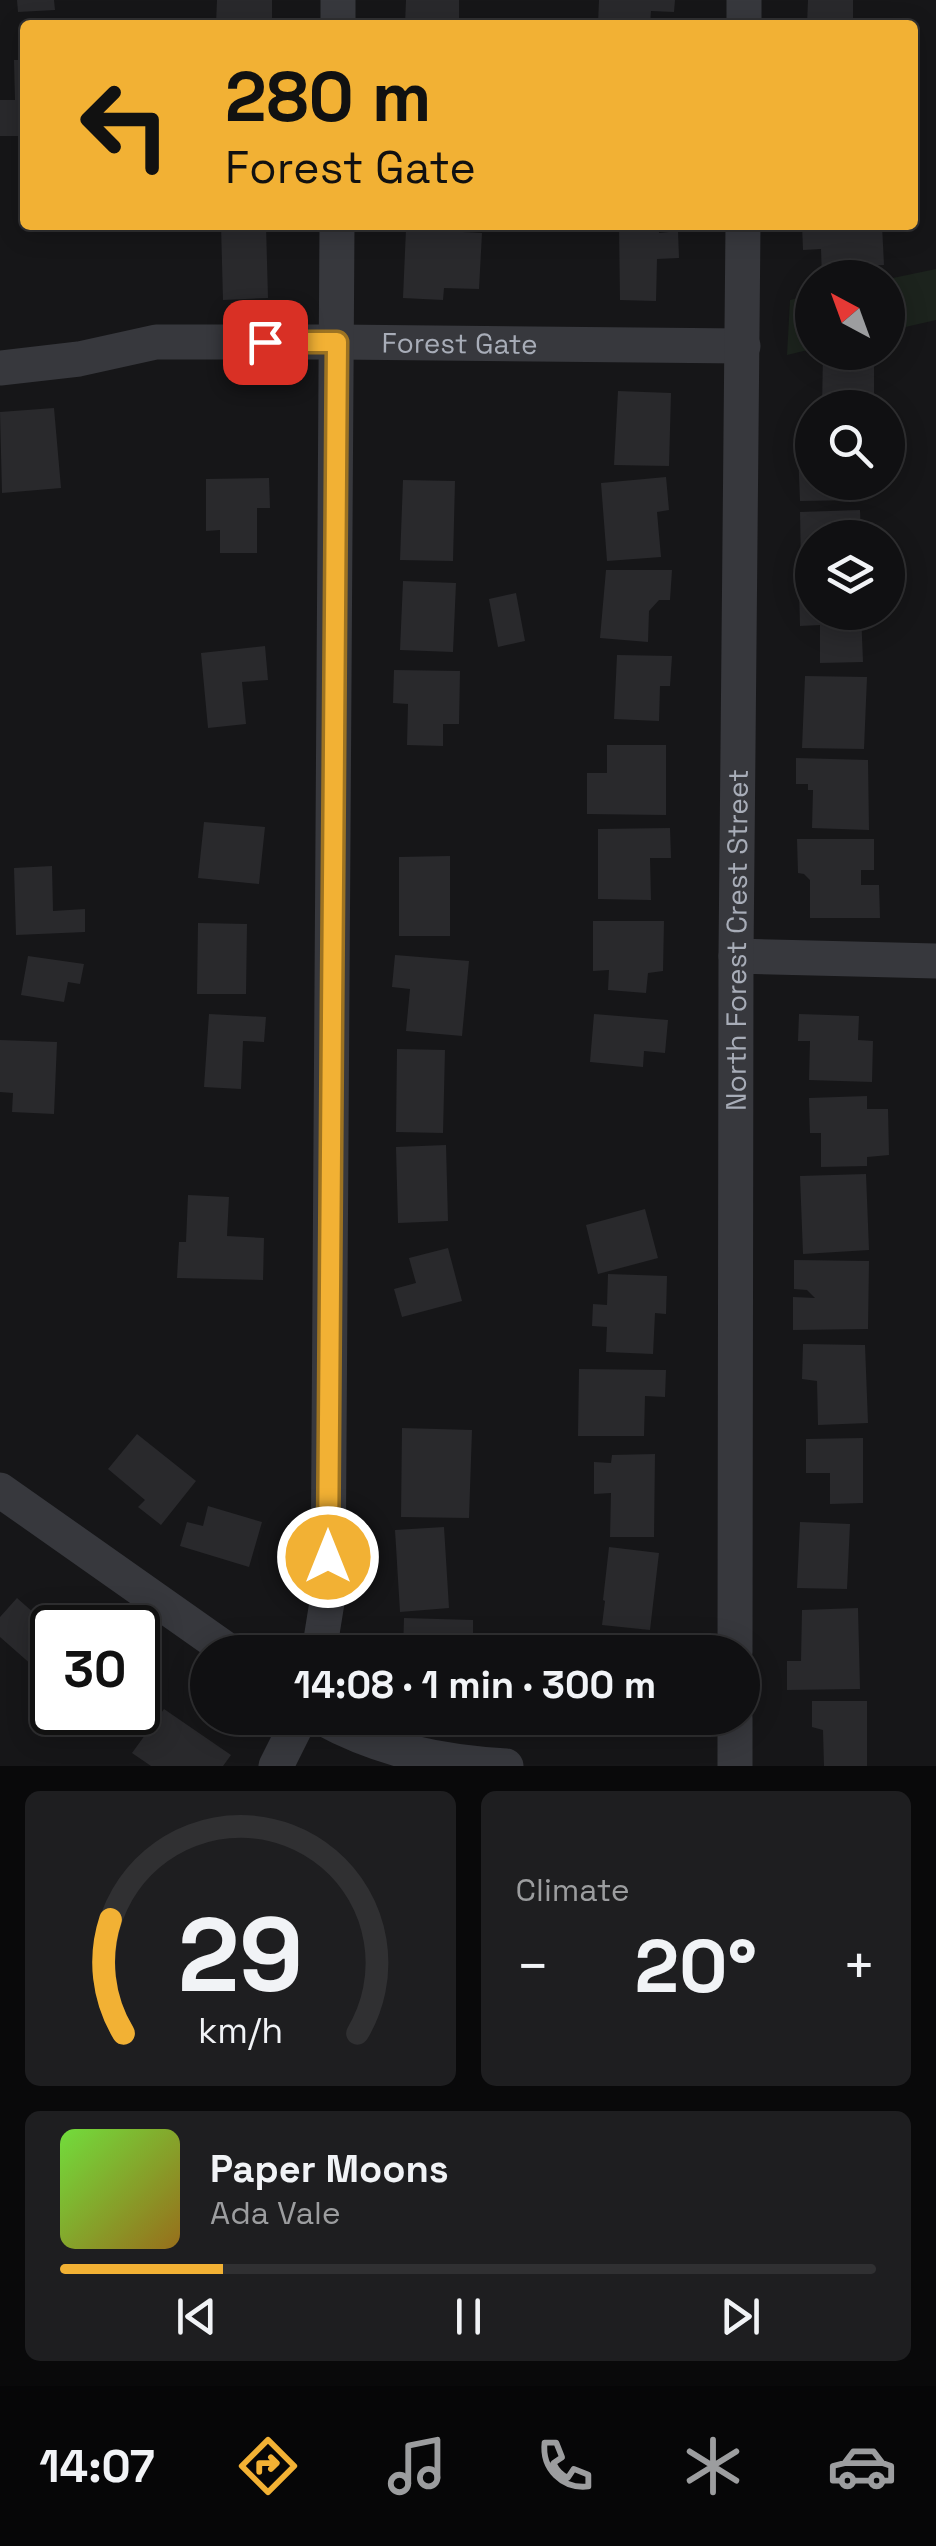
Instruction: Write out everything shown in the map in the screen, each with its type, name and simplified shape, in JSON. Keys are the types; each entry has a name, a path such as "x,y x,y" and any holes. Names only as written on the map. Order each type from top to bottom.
{"street":[{"path":"322,1635 328,1596 338,230"},
{"name":"North Forest Crest Street","path":"735,1635 743,230"},
{"name":"Forest Gate","path":"0,368 79,359 156,342 743,346"},
{"path":"736,956 936,961"},
{"path":"0,1490 206,1635"},
{"path":"276,1766 292,1735"},
{"path":"356,1735 430,1759 506,1766"},
{"path":"735,1735 735,1766"}],"shaded area":[{"path":"936,269 936,320 905,327 905,275"},
{"path":"795,299 795,353 787,355 790,300"}],"building":[{"path":"17,0 54,0 55,10 18,12"},
{"path":"217,0 272,0 272,20 216,20"},
{"path":"406,0 459,0 459,20 405,20"},
{"path":"599,0 675,0 674,12 651,11 650,20 598,20"},
{"path":"808,0 853,0 853,20 807,20"},
{"path":"14,60 20,60 20,136 0,136 0,100 15,100"},
{"path":"221,230 266,230 268,298 223,300"},
{"path":"406,230 482,233 479,289 444,288 443,300 403,298"},
{"path":"619,230 678,231 679,258 657,259 656,301 620,300"},
{"path":"802,230 882,230 884,260 821,260 821,249 803,250"},
{"path":"823,370 874,370 874,390 822,390"},
{"path":"618,391 671,393 669,466 614,465"},
{"path":"54,408 61,488 2,493 0,412"},
{"path":"666,477 669,510 657,512 661,557 607,561 601,483"},
{"path":"269,478 270,508 257,508 257,553 220,553 220,530 206,531 206,479"},
{"path":"403,480 455,481 453,561 400,560"},
{"path":"860,510 860,520 800,520 800,512"},
{"path":"606,570 672,570 670,600 659,600 649,611 648,642 600,638"},
{"path":"403,581 456,583 453,652 400,650"},
{"path":"516,593 525,641 498,647 489,599"},
{"path":"820,630 862,630 863,662 820,663"},
{"path":"265,646 268,680 242,682 246,724 208,728 201,653"},
{"path":"617,655 672,656 670,686 660,686 659,721 614,719"},
{"path":"394,670 460,671 459,724 443,724 443,746 407,745 408,704 393,703"},
{"path":"805,676 867,677 864,749 802,748"},
{"path":"607,745 666,745 666,815 587,814 587,773 607,773"},
{"path":"796,758 868,760 869,830 812,828 813,790 808,790 808,784 796,784"},
{"path":"204,822 265,827 259,884 198,878"},
{"path":"670,828 671,858 650,858 651,900 598,899 598,829"},
{"path":"797,839 874,839 874,870 861,870 861,885 879,885 880,918 810,918 810,880 798,873"},
{"path":"450,856 450,936 399,936 399,857"},
{"path":"52,866 53,911 85,909 85,932 16,935 14,868"},
{"path":"593,921 664,921 663,971 648,973 646,993 608,990 609,970 593,971"},
{"path":"198,923 247,924 246,994 197,994"},
{"path":"395,955 469,961 462,1036 406,1031 410,989 392,987"},
{"path":"28,956 84,964 80,984 68,982 64,1002 21,995"},
{"path":"209,1014 266,1017 264,1042 243,1041 241,1089 204,1087"},
{"path":"594,1014 668,1020 665,1053 644,1051 643,1067 590,1062"},
{"path":"799,1014 859,1016 858,1040 873,1041 872,1082 809,1080 810,1041 798,1041"},
{"path":"0,1040 57,1042 54,1114 12,1112 13,1093 0,1092"},
{"path":"397,1049 445,1050 443,1133 396,1132"},
{"path":"867,1096 867,1109 888,1109 889,1155 867,1157 867,1166 821,1167 821,1133 810,1133 809,1098"},
{"path":"446,1145 448,1221 398,1223 396,1147"},
{"path":"866,1174 869,1250 803,1254 800,1176"},
{"path":"188,1195 229,1197 227,1236 264,1238 263,1280 177,1278 179,1242 186,1242"},
{"path":"645,1209 658,1258 598,1274 586,1225"},
{"path":"448,1248 462,1301 402,1317 394,1289 416,1283 409,1258"},
{"path":"794,1260 869,1261 868,1329 793,1330 793,1297 815,1298 807,1290 794,1289"},
{"path":"608,1274 667,1276 666,1314 655,1313 653,1354 606,1352 607,1327 592,1326 593,1304 607,1305"},
{"path":"803,1344 865,1345 868,1423 818,1425 817,1381 802,1379"},
{"path":"579,1369 666,1370 665,1397 645,1396 644,1436 578,1436"},
{"path":"402,1428 472,1430 469,1518 401,1517"},
{"path":"137,1434 196,1481 161,1525 138,1507 145,1500 108,1469"},
{"path":"863,1438 863,1503 830,1504 830,1473 806,1473 806,1439"},
{"path":"655,1454 654,1537 610,1537 611,1493 594,1494 594,1462 611,1463 612,1455"},
{"path":"208,1506 262,1522 249,1567 180,1546 187,1522 203,1526"},
{"path":"800,1522 850,1524 847,1589 797,1588"},
{"path":"444,1527 449,1608 400,1612 395,1530"},
{"path":"609,1547 659,1553 650,1630 602,1625"},
{"path":"17,1598 30,1610 30,1663 0,1637 0,1617"},
{"path":"858,1608 860,1689 787,1690 787,1661 801,1661 802,1610"},
{"path":"404,1618 473,1620 473,1635 404,1635"},
{"path":"812,1701 867,1701 867,1766 824,1766 823,1730 812,1727"},
{"path":"164,1709 190,1727 190,1735 202,1735 231,1755 223,1766 151,1766 132,1753 145,1735 160,1735 160,1714"}],"route":[{"path":"265,342 337,342 328,1557"}]}
